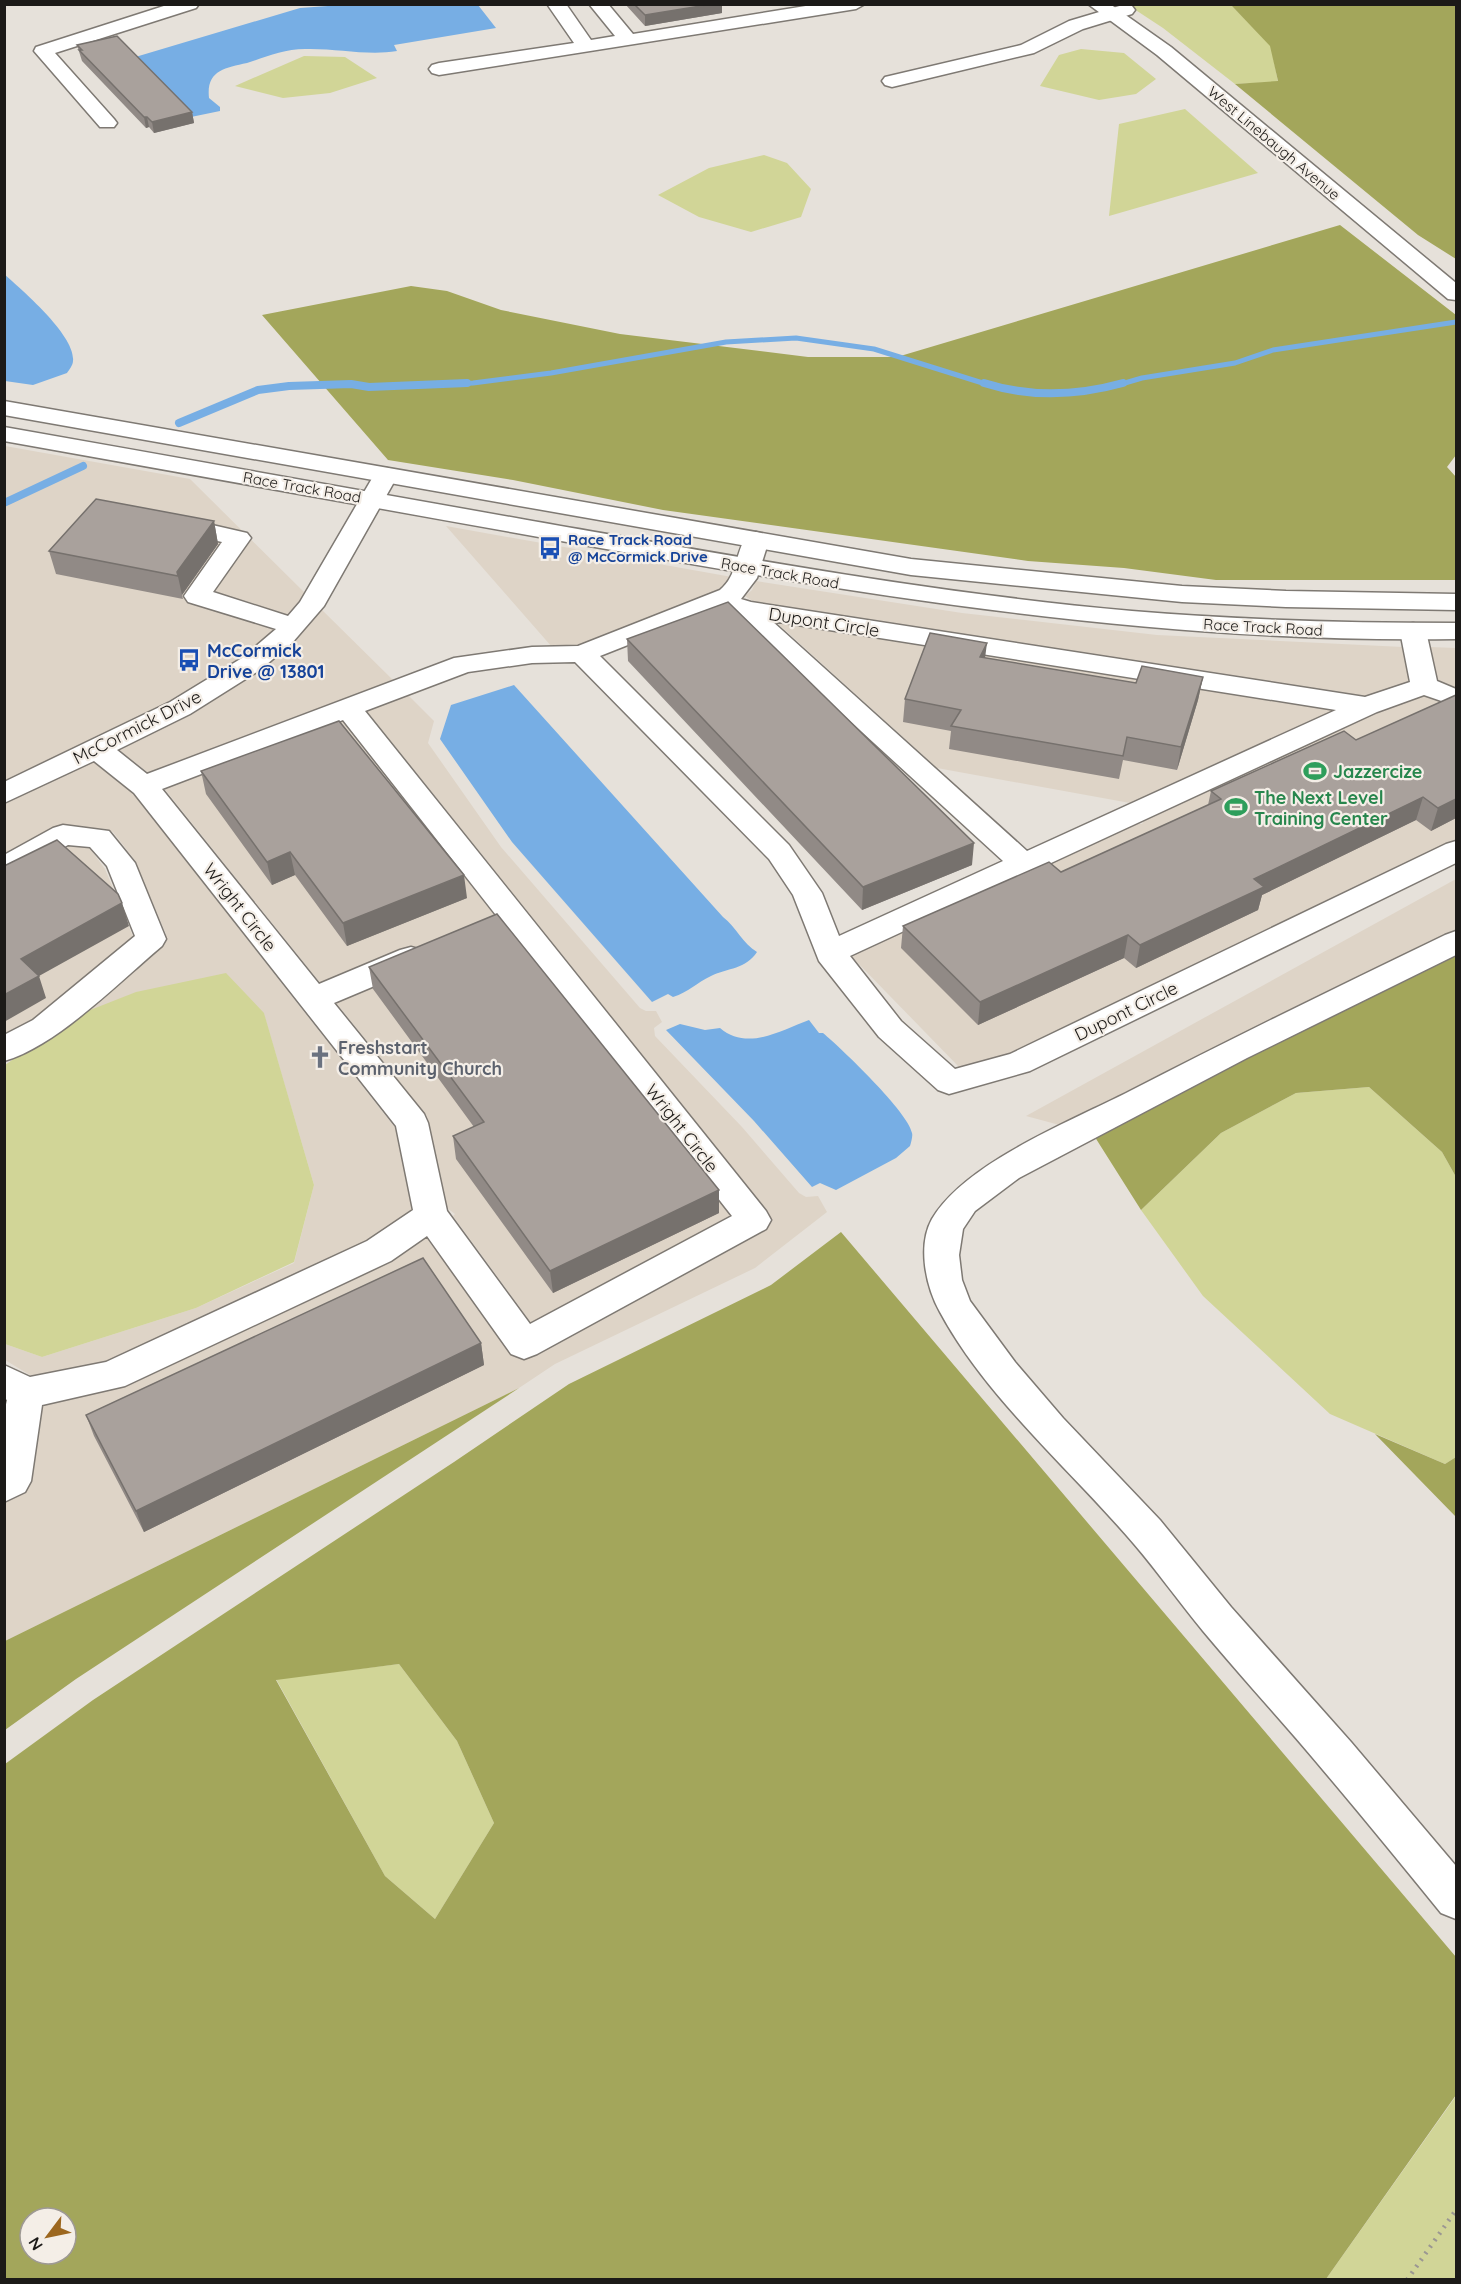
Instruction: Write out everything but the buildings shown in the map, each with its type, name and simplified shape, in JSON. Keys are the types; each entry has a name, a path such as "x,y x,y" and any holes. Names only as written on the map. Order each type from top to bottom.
{"street":[{"path":"107,123 40,44 190,4"},
{"path":"556,4 586,47"},
{"path":"598,4 628,40"},
{"path":"439,69 856,4"},
{"path":"892,81 1027,49 1113,8"},
{"name":"West Linebaugh Avenue","path":"1113,8 1453,286"},
{"name":"Race Track Road","path":"4,408 386,475 753,554 938,597 1091,616 1222,625 1456,631"},
{"name":"Race Track Road","path":"4,434 373,500 753,554 1182,594 1286,599 1456,602"},
{"name":"McCormick Drive","path":"4,794 180,708 251,664 293,626 311,606 386,475"},
{"path":"154,521 238,538 197,596 293,626"},
{"path":"144,786 463,664 531,655 582,654 736,603 753,554"},
{"name":"Dupont Circle","path":"736,603 1367,706"},
{"name":"Dupont Circle","path":"736,603 1024,864"},
{"path":"1413,631 1424,686 1456,698"},
{"name":"Dupont Circle","path":"582,654 779,852 807,894 830,953 890,1029 949,1082 1018,1063 1456,851"},
{"name":"Dupont Circle","path":"830,953 1367,706 1424,686"},
{"name":"Wright Circle","path":"96,748 144,786 412,1123 431,1215 525,1344 754,1220 348,708"},
{"path":"4,868 63,836 99,838 120,863 151,939 44,1028 4,1050"},
{"path":"482,930 514,917"},
{"path":"1456,942 1236,1050 1007,1169 963,1202 946,1226 942,1255 945,1280 954,1305 966,1325 1002,1372 1050,1429 1147,1532 1217,1619 1337,1756 1456,1898"},
{"path":"313,999 438,947"},
{"path":"4,1486 12,1481 15,1387 112,1376 379,1251 431,1215"}],"path":[{"path":"1407,2280 1456,2211"}],"shaded area":[{"path":"5,446 190,479 305,593 299,604 272,634 241,661 172,703 5,784"},
{"path":"446,526 732,577 721,591 579,646 552,647"},
{"path":"756,581 962,613 1157,635 1403,647 1410,681 1363,697 754,602 745,596 752,590"},
{"path":"321,609 395,682 150,774 116,748 294,640"},
{"path":"775,621 1336,709 1130,803 937,768"},
{"path":"1430,647 1456,648 1456,689 1437,681"},
{"path":"407,694 434,721 428,743 501,847 640,1008 646,1011 656,1011 662,1022 654,1028 655,1036 742,1127 799,1193 806,1197 818,1196 827,1212 755,1268 555,1364 519,1388 5,1641 5,1502 20,1493 31,1479 43,1404 118,1388 386,1262 425,1235 508,1351 533,1355 763,1230 769,1213 366,710"},
{"path":"1425,695 1456,707 1456,839 1011,1053 959,1067 851,956 1135,823 1142,824 1145,819 1375,712"},
{"path":"341,720 732,1217 532,1324 453,1216 455,1214 447,1208 427,1116 163,787"},
{"path":"91,760 131,791 396,1129 413,1211 370,1242 109,1363 35,1378 5,1360 5,1344 42,1357 196,1308 294,1263 314,1185 264,1014 75,1016 162,944 166,934 134,859 113,832 105,829 68,826 5,857 5,804"},
{"path":"64,845 88,846 105,869 134,939 33,1022 4,1038 4,879"},
{"path":"1456,879 1456,945 1093,1134 1026,1116"}],"green space":[{"path":"1128,5 1231,5 1271,46 1278,82 1235,84 1163,28"},
{"path":"1231,5 1456,5 1456,259 1418,235 1235,84 1278,81 1270,46"},
{"path":"1081,49 1124,53 1156,79 1136,94 1099,100 1040,86 1059,55"},
{"path":"304,56 345,57 377,78 330,93 283,98 235,86"},
{"path":"1185,109 1258,173 1109,216 1119,124"},
{"path":"764,155 787,163 811,189 801,217 751,232 699,217 658,195 709,168"},
{"path":"1340,225 1456,315 1456,455 1447,467 1456,477 1456,580 1216,580 1124,568 1028,561 663,510 513,480 388,460 262,315 411,286 447,291 501,310 620,334 808,357 897,357"},
{"path":"1456,944 1456,1177 1442,1152 1369,1087 1296,1093 1221,1133 1141,1210 1093,1134"},
{"path":"226,973 264,1013 314,1185 294,1262 196,1308 42,1357 5,1344 5,1065 75,1016 136,992"},
{"path":"1369,1087 1442,1152 1456,1177 1456,1457 1445,1464 1330,1414 1203,1296 1141,1210 1221,1133 1296,1093"},
{"path":"841,1232 1456,1957 1456,2095 1326,2279 5,2279 5,1764 93,1700 569,1384 771,1285","holes":["399,1664 457,1741 494,1823 435,1919 385,1876 276,1680"]},
{"path":"519,1388 76,1679 5,1730 5,1641"},
{"path":"1375,1434 1445,1464 1456,1457 1456,1517"},
{"path":"399,1664 457,1741 494,1823 435,1919 385,1876 276,1679"},
{"path":"1456,2096 1456,2279 1326,2279"}],"water":[{"path":"356,4 478,5 496,28 394,45 397,51 374,53 305,49 275,54 218,72 210,82 209,98 220,107 220,111 191,117 132,58 300,8"},
{"path":"4,274 46,314 66,339 72,351 73,361 67,373 33,385 5,381"},
{"path":"514,685 748,945 757,952 753,958 742,965 711,976 679,995 673,997 668,994 652,1002 512,842 440,739 451,705"},
{"path":"809,1020 819,1033 823,1033 873,1081 899,1111 912,1134 910,1146 896,1158 836,1190 820,1183 812,1187 754,1121 666,1030 680,1024 705,1030 720,1028 730,1035 752,1038 764,1037"}],"waterway":[{"path":"1118,385 1142,378 1235,363 1273,350 1456,322"},
{"path":"428,385 473,383 551,373 726,342 796,338 874,349 989,385"},
{"path":"179,423 258,390 289,386 351,384 369,387 467,383"},
{"path":"984,383 1019,391 1054,394 1088,391 1123,383"},
{"path":"329,385 355,385"},
{"path":"4,503 83,466"}],"place":[{"name":"Race Track Road @ McCormick Drive","path":"550,548"},
{"name":"McCormick Drive @ 13801","path":"189,660"},
{"name":"Jazzercize","path":"1315,771"},
{"name":"The Next Level Training Center","path":"1236,807"},
{"name":"Freshstart Community Church","path":"320,1057"}]}
